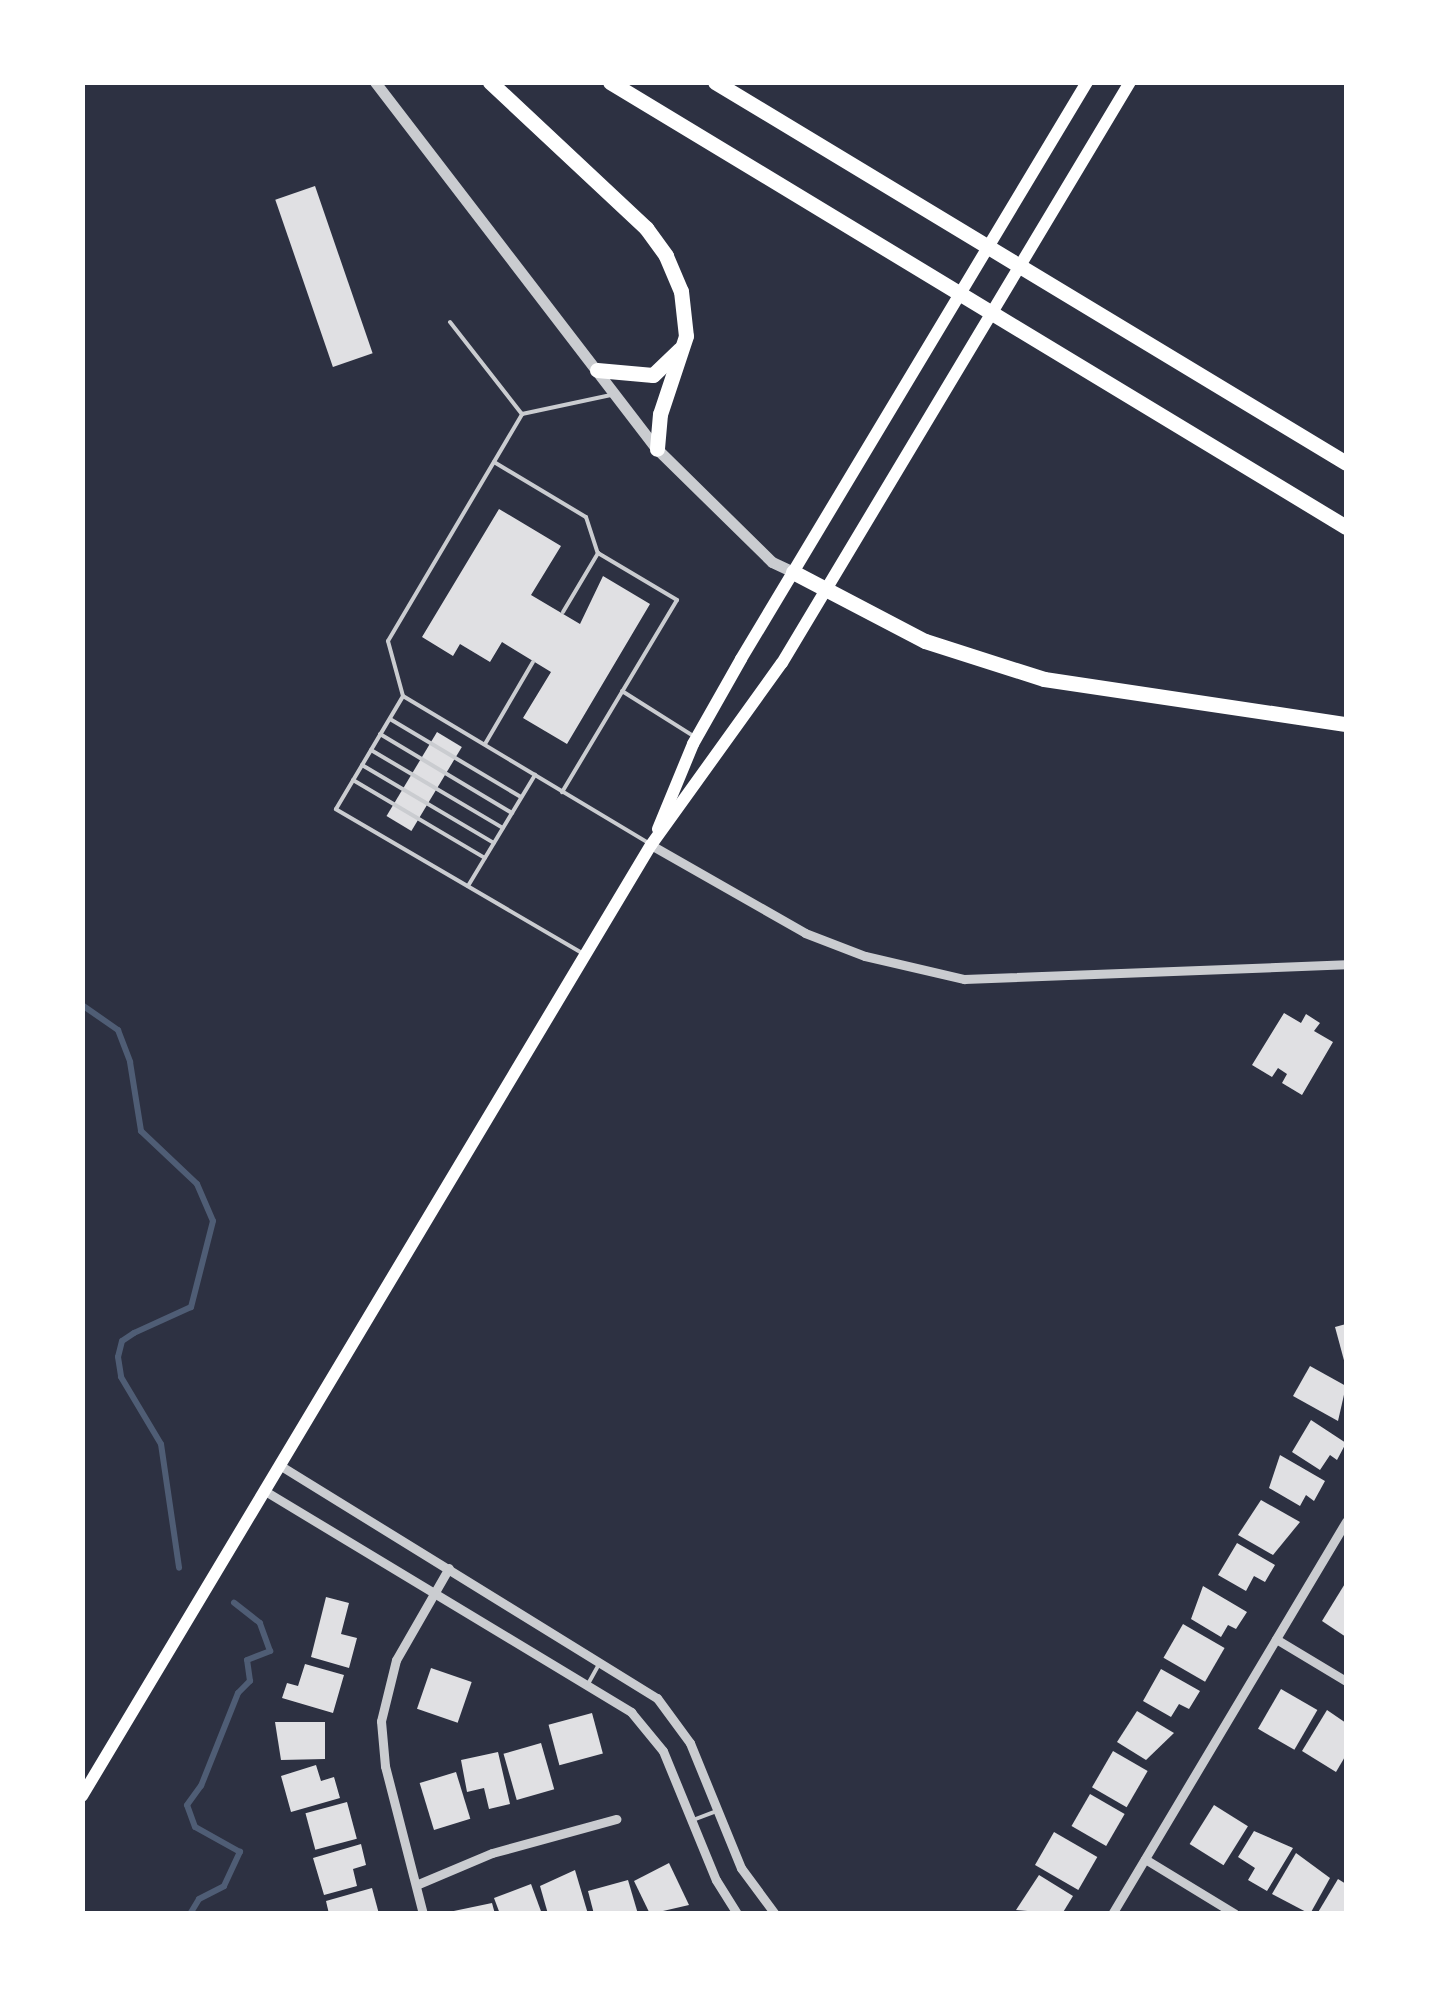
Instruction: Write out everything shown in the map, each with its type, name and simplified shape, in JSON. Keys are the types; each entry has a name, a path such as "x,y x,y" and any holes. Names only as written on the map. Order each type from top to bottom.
{"highway":[{"path":"490,82 646,228 681,291 686,336 660,414 657,449"},
{"path":"610,82 1346,526"},
{"path":"714,82 1346,463"},
{"path":"598,370 628,377 660,372 686,336"},
{"path":"793,572 925,641 1044,679 1346,724"}],"main road":[{"path":"652,845 696,738 1087,82"},
{"path":"82,1796 652,845 720,756 825,591 1130,82"}],"street":[{"path":"375,82 657,449 772,562 793,572"},
{"path":"652,845 805,933 865,956 964,979 1346,964"},
{"path":"280,1466 638,1682 673,1718 741,1868 775,1914"},
{"path":"265,1492 588,1684 648,1730 737,1914"},
{"path":"1112,1914 1346,1521"},
{"path":"424,1914 385,1766 381,1721 396,1660 449,1568"},
{"path":"1276,1639 1346,1681"},
{"path":"416,1885 492,1853 616,1820"},
{"path":"1145,1859 1235,1914"}],"lane":[{"path":"450,322 522,414"},
{"path":"616,394 522,414 388,640 403,696 652,845"},
{"path":"494,462 586,517 598,553 677,600 562,792"},
{"path":"562,612 598,553"},
{"path":"484,745 533,662"},
{"path":"622,691 696,738"},
{"path":"403,696 336,809 586,955"},
{"path":"390,719 521,797"},
{"path":"380,734 512,813"},
{"path":"371,750 503,828"},
{"path":"362,765 494,843"},
{"path":"467,888 535,774"},
{"path":"353,780 485,858"},
{"path":"588,1684 602,1660"},
{"path":"692,1820 718,1810"}],"building":[{"path":"315,186 373,353 333,367 275,200"},
{"path":"499,509 561,546 531,595 580,624 603,576 650,604 567,744 523,718 551,672 502,642 490,662 460,644 453,656 422,637"},
{"path":"437,732 462,747 411,831 387,816"},
{"path":"1284,1013 1301,1023 1306,1014 1320,1023 1314,1031 1333,1042 1302,1095 1282,1083 1287,1074 1278,1068 1272,1077 1252,1065"},
{"path":"1346,1324 1346,1364 1345,1364 1335,1327"},
{"path":"1310,1366 1346,1386 1338,1421 1293,1396"},
{"path":"1311,1420 1346,1443 1337,1460 1330,1455 1320,1470 1292,1452"},
{"path":"1280,1455 1325,1481 1314,1501 1306,1495 1300,1506 1269,1488"},
{"path":"1261,1500 1300,1522 1273,1555 1238,1535"},
{"path":"1237,1543 1275,1565 1265,1582 1254,1576 1246,1591 1218,1575"},
{"path":"1346,1582 1346,1637 1322,1621"},
{"path":"1203,1586 1247,1612 1236,1629 1228,1625 1221,1637 1191,1619"},
{"path":"326,1597 349,1603 341,1634 357,1638 349,1668 311,1657"},
{"path":"1183,1624 1225,1648 1205,1682 1164,1658"},
{"path":"305,1664 344,1675 333,1713 282,1698 287,1683 298,1686"},
{"path":"431,1668 472,1682 458,1723 417,1709"},
{"path":"1161,1669 1200,1691 1189,1709 1179,1704 1171,1717 1143,1701"},
{"path":"1281,1689 1317,1710 1294,1750 1258,1729"},
{"path":"1327,1710 1346,1723 1346,1755 1336,1772 1302,1751"},
{"path":"1137,1711 1174,1733 1146,1760 1117,1742"},
{"path":"592,1713 603,1754 559,1765 549,1725"},
{"path":"275,1722 325,1722 325,1759 281,1760"},
{"path":"541,1743 554,1789 517,1800 504,1754"},
{"path":"1113,1751 1148,1771 1127,1807 1092,1787"},
{"path":"498,1752 510,1804 489,1809 484,1788 467,1792 461,1760"},
{"path":"316,1765 321,1781 334,1777 340,1798 291,1812 281,1776"},
{"path":"456,1772 470,1819 434,1830 420,1783"},
{"path":"1090,1794 1125,1814 1106,1846 1072,1826"},
{"path":"347,1802 357,1839 315,1850 305,1813"},
{"path":"1214,1805 1248,1826 1224,1865 1190,1844"},
{"path":"1254,1831 1293,1848 1267,1891 1248,1880 1255,1868 1238,1857"},
{"path":"1054,1832 1097,1857 1078,1890 1035,1865"},
{"path":"361,1844 366,1865 353,1869 357,1886 324,1895 313,1858"},
{"path":"1296,1853 1330,1878 1310,1914 1272,1894"},
{"path":"669,1863 689,1905 650,1914 634,1881"},
{"path":"575,1870 588,1914 548,1914 540,1886"},
{"path":"1039,1875 1073,1896 1062,1914 1016,1910"},
{"path":"1338,1879 1346,1884 1346,1914 1317,1914"},
{"path":"628,1880 638,1914 594,1914 588,1891"},
{"path":"531,1884 542,1914 500,1914 494,1898"},
{"path":"372,1888 379,1914 329,1914 326,1901"},
{"path":"492,1903 495,1914 449,1914 449,1912"}],"waterway":[{"path":"82,1005 118,1030 130,1062 141,1131 197,1184 213,1221 191,1307 122,1341 118,1357 121,1377 161,1444 179,1568"},
{"path":"190,1914 199,1899 224,1886 240,1852 195,1827 187,1805 201,1786 238,1693 250,1681 247,1660 270,1651 260,1623 234,1603"}]}
